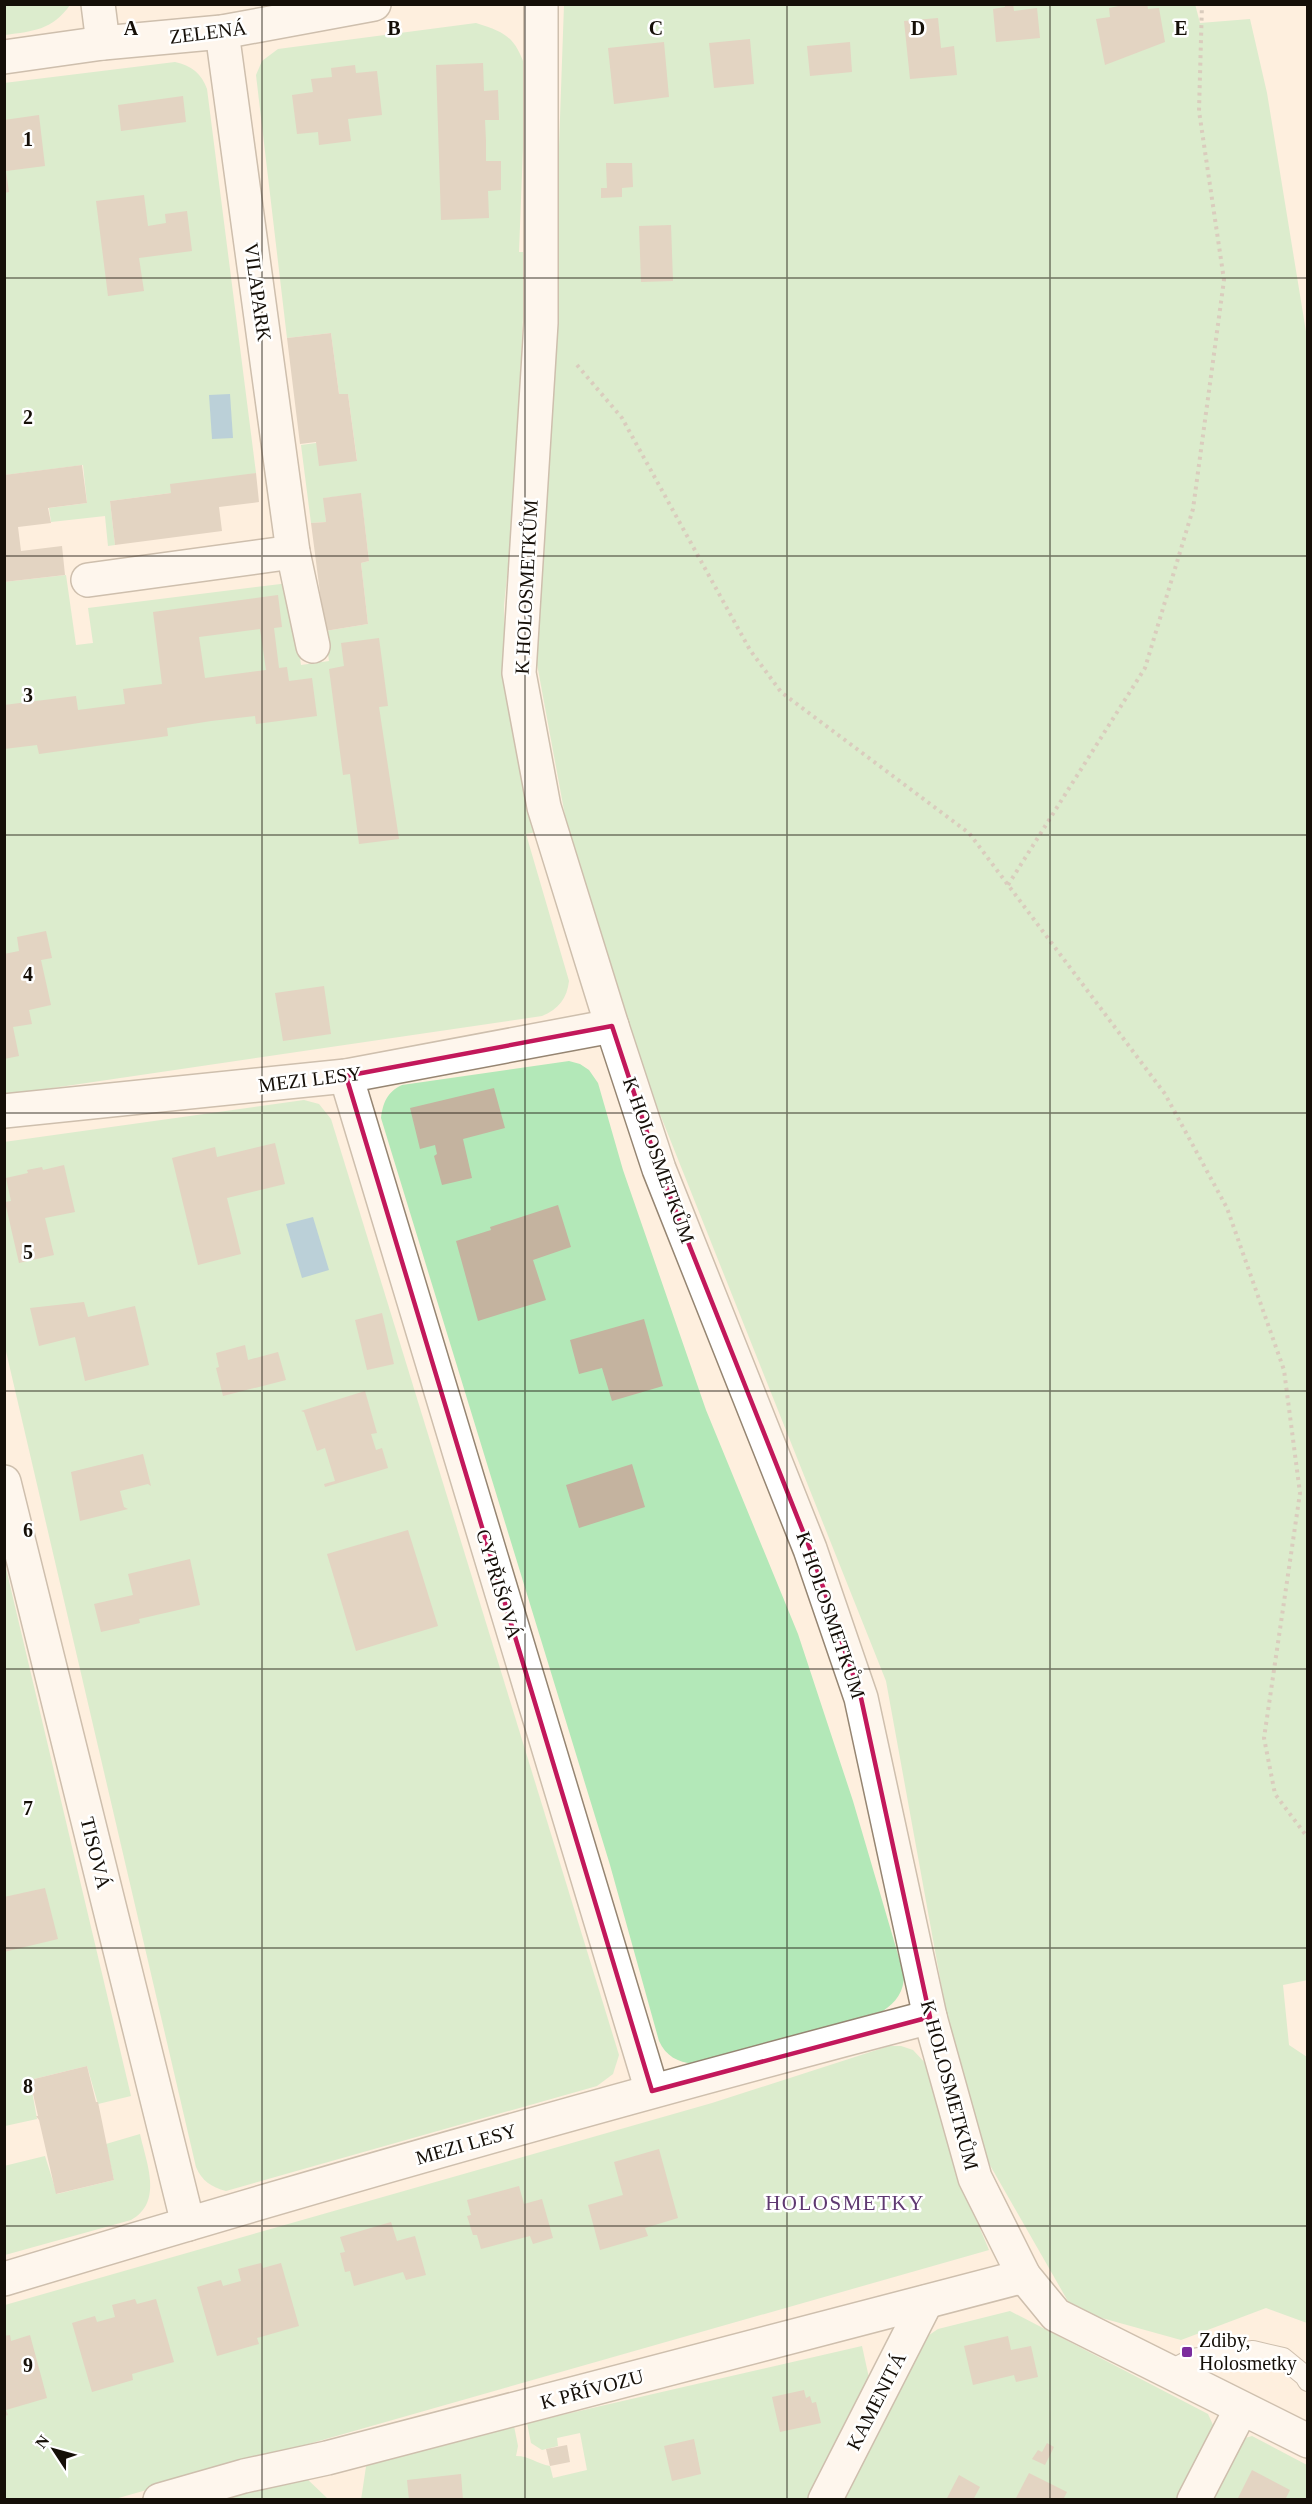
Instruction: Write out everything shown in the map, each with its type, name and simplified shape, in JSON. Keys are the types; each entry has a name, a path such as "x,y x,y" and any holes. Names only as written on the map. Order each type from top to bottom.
{"street":[{"path":"98,4 103,43"},
{"name":"ZELENÁ","path":"4,57 103,43 222,32 374,4"},
{"name":"K HOLOSMETKŮM","path":"541,4 541,323 519,673 544,807 612,1026 660,1169 810,1549 861,1698 930,2017 975,2178 1024,2276 1056,2315 1240,2409 1305,2432"},
{"name":"VILAPARK","path":"222,32 293,552 313,646"},
{"path":"88,580 293,552"},
{"name":"MEZI LESY","path":"4,1111 346,1076 612,1026"},
{"name":"CYPŘIŠOVÁ","path":"346,1076 652,2091"},
{"name":"TISOVÁ","path":"4,1482 188,2224"},
{"name":"MEZI LESY","path":"4,2279 652,2091 930,2017"},
{"name":"K PŘÍVOZU","path":"160,2499 244,2476 327,2458 1024,2276"},
{"name":"KAMENITÁ","path":"825,2499 926,2302"},
{"path":"1194,2499 1240,2409"}],"lane":[{"path":"1168,2371 1192,2359 1254,2351 1283,2358 1308,2381"}],"path":[{"path":"1008,885 1145,668 1193,509 1224,280 1199,111 1202,4"},
{"path":"541,323 622,418 750,650 782,692 969,833 1165,1094 1227,1208 1284,1370 1300,1492 1264,1738 1275,1794 1308,1838"}],"highlighted area":[{"path":"612,1026 659,1169 810,1549 861,1698 930,2017 652,2091 346,1076"}],"green space":[{"path":"1195,4 1200,23 1250,19 1267,93 1308,344 1308,1980 1283,1985 1289,2045 1307,2057 1307,2323 1266,2308 1181,2340 1073,2310 983,2153 952,2044 886,1681 656,1104 571,848 537,664 544,436 552,345 564,5"},
{"path":"4,5 70,5 56,20 42,28 5,35"},
{"path":"476,23 496,30 509,38 518,50 526,69 519,252 526,252 514,510 504,605 505,694 537,832 526,834 569,981 566,993 553,1010 542,1016 5,1095 4,582 66,575 76,645 93,643 88,608 289,583 301,665 329,661 325,631 368,624 361,563 369,561 361,494 324,498 326,522 311,523 301,445 316,443 357,460 348,394 339,394 331,333 287,338 256,75 262,61 278,49"},
{"path":"175,62 195,71 207,89 256,473 171,493 110,501 115,545 108,546 105,516 51,522 49,508 87,503 83,465 5,475 4,83"},
{"path":"569,1061 589,1070 598,1083 623,1170 706,1410 798,1634 853,1801 904,1975 903,1987 898,1996 883,2011 694,2064 682,2062 673,2057 665,2051 659,2041 610,1865 381,1118 387,1098 402,1085"},
{"path":"304,1100 319,1104 331,1119 619,2055 613,2074 597,2086 226,2191 208,2183 196,2167 5,1347 4,1142"},
{"path":"4,1560 131,2096 98,2104 87,2066 30,2080 37,2119 5,2126"},
{"path":"889,2046 901,2046 913,2050 927,2065 957,2174 989,2250 115,2499 5,2500 5,2305 712,2103"},
{"path":"140,2134 150,2181 147,2203 141,2212 131,2220 5,2255 4,2166 45,2156 57,2194 114,2180 106,2144"},
{"path":"1010,2311 1208,2414 1217,2434 1183,2499 833,2500 910,2348 938,2329"},
{"path":"862,2346 871,2387 813,2499 361,2500 367,2460 514,2426 518,2446 516,2456 550,2466 553,2478 587,2470 580,2433 557,2438 558,2446 542,2450 531,2443 527,2423"},
{"path":"1252,2436 1307,2465 1307,2499 1204,2500 1235,2441"},
{"path":"303,2475 328,2499 216,2500"}],"water":[{"path":"230,394 233,438 212,439 209,395"},
{"path":"313,1217 329,1270 302,1278 286,1224"}],"building":[{"path":"1005,4 1013,4 1014,11 1037,8 1040,38 996,42 993,9 1005,7"},
{"path":"1128,4 1147,4 1148,9 1159,8 1165,42 1105,65 1096,19 1110,17 1109,8"},
{"path":"938,18 941,48 954,46 957,75 910,79 904,21"},
{"path":"750,39 754,84 714,88 709,43"},
{"path":"664,42 669,97 614,104 608,48"},
{"path":"850,42 852,72 810,76 807,46"},
{"path":"483,63 484,91 498,90 499,120 485,120 486,161 501,161 501,190 488,191 489,218 441,220 436,65"},
{"path":"355,65 356,73 377,71 382,115 348,119 351,141 319,145 318,132 297,134 292,95 313,92 311,79 332,77 331,68"},
{"path":"183,96 186,122 121,131 118,105"},
{"path":"39,115 45,166 6,171 9,192 4,193 4,120"},
{"path":"606,163 632,163 633,187 622,188 622,197 601,198 601,188 607,188"},
{"path":"144,195 148,226 166,223 165,214 187,211 192,251 139,258 144,291 108,296 96,201"},
{"path":"671,225 673,281 641,282 639,226"},
{"path":"331,333 339,394 348,394 357,461 319,466 316,442 300,444 287,338"},
{"path":"82,465 87,503 48,508 51,523 18,527 21,551 62,546 65,575 4,582 4,475"},
{"path":"256,473 259,502 219,507 222,531 115,545 110,501 171,493 170,484"},
{"path":"361,493 369,561 361,563 368,624 325,631 311,523 326,522 323,498"},
{"path":"278,595 282,627 274,628 279,668 287,667 289,681 312,678 317,716 256,724 255,716 211,721 167,728 168,736 39,754 37,745 4,749 4,705 76,696 78,710 125,704 123,689 162,684 153,612","holes":["260,629 266,670 205,678 199,637"]},
{"path":"379,638 388,706 379,707 399,839 359,844 350,774 343,775 329,669 344,666 341,643"},
{"path":"46,931 52,958 41,960 51,1005 29,1010 32,1024 13,1027 19,1056 4,1059 4,954 19,951 17,937"},
{"path":"324,986 331,1034 283,1041 275,993"},
{"path":"494,1088 505,1128 463,1139 472,1178 442,1185 434,1156 437,1154 435,1145 420,1149 410,1108"},
{"path":"275,1143 285,1184 227,1198 241,1254 198,1265 172,1158 215,1147 217,1157"},
{"path":"64,1165 75,1212 45,1218 54,1255 19,1263 5,1202 11,1201 6,1178 28,1173 27,1170 42,1167 43,1170"},
{"path":"558,1205 571,1247 533,1260 546,1300 478,1321 456,1241 491,1230 490,1227"},
{"path":"84,1302 88,1317 135,1306 149,1365 85,1381 75,1337 39,1346 30,1308"},
{"path":"382,1313 394,1364 367,1370 355,1320"},
{"path":"644,1319 663,1386 612,1401 602,1368 579,1374 570,1340"},
{"path":"245,1345 248,1360 278,1352 286,1380 223,1396 216,1368 219,1367 216,1353"},
{"path":"365,1391 377,1433 371,1434 376,1450 382,1448 388,1468 325,1487 324,1484 335,1481 325,1448 317,1451 304,1412 301,1411"},
{"path":"143,1454 151,1486 148,1484 120,1491 124,1507 128,1509 80,1521 71,1472"},
{"path":"632,1464 645,1507 579,1528 566,1485"},
{"path":"408,1530 438,1626 356,1651 327,1554"},
{"path":"190,1559 200,1605 139,1619 140,1623 101,1632 94,1604 133,1595 128,1574"},
{"path":"45,1888 58,1939 4,1952 4,1897"},
{"path":"87,2066 96,2102 98,2102 114,2180 56,2194 39,2120 36,2116 38,2116 30,2080"},
{"path":"659,2149 678,2218 645,2228 648,2236 600,2250 588,2205 623,2195 614,2162"},
{"path":"519,2186 524,2204 542,2199 553,2238 533,2244 530,2236 481,2249 477,2235 473,2235 467,2216 471,2215 467,2200"},
{"path":"391,2222 397,2241 415,2236 426,2275 406,2280 403,2272 354,2286 350,2271 345,2272 340,2253 345,2252 340,2237"},
{"path":"261,2263 263,2268 281,2263 299,2326 257,2338 259,2344 217,2356 197,2287 221,2280 223,2286 241,2281 238,2269"},
{"path":"135,2299 137,2304 156,2299 174,2362 132,2374 133,2380 92,2392 72,2323 95,2316 97,2322 115,2317 112,2305"},
{"path":"10,2335 11,2341 30,2335 47,2398 6,2410 8,2415 4,2416 4,2336"},
{"path":"1008,2336 1011,2350 1031,2346 1038,2377 1016,2382 1014,2375 973,2385 964,2346"},
{"path":"804,2390 806,2398 810,2396 812,2403 816,2402 821,2423 780,2432 772,2397"},
{"path":"694,2439 701,2474 672,2481 664,2446"},
{"path":"1047,2443 1054,2447 1045,2465 1032,2459 1038,2450 1042,2452"},
{"path":"567,2445 570,2462 550,2466 546,2449"},
{"path":"1252,2470 1290,2490 1285,2500 1237,2500"},
{"path":"1029,2473 1067,2492 1063,2500 1015,2500"},
{"path":"461,2474 463,2500 409,2500 407,2480"},
{"path":"959,2475 980,2487 973,2500 946,2500"}],"place":[{"name":"Zdiby, Holosmetky","path":"1187,2352"}],"district":[{"name":"HOLOSMETKY","path":"845,2203"}]}
